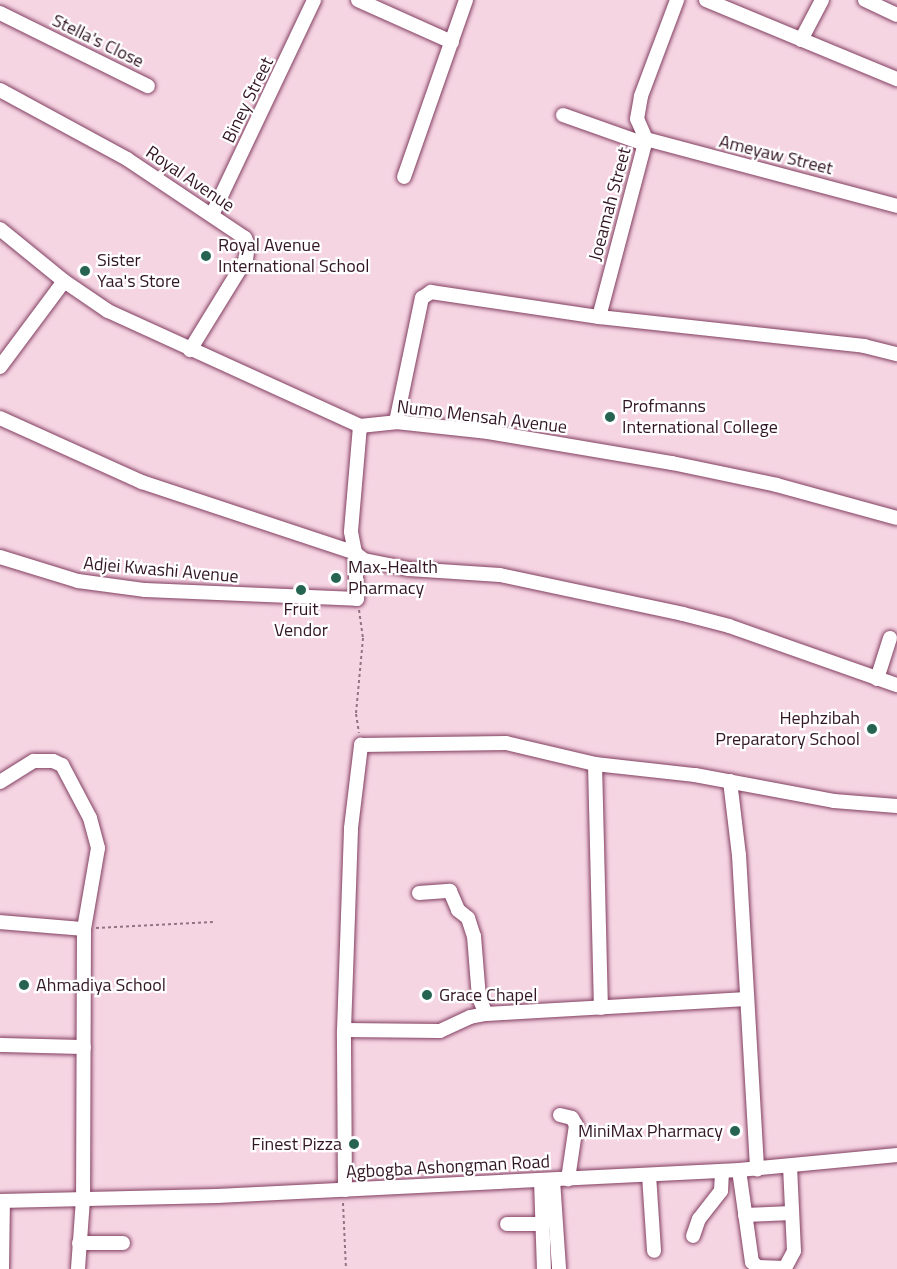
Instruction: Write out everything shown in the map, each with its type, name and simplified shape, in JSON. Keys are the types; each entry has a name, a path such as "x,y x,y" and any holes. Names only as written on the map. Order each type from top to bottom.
{"street":[{"name":"Biney Street","path":"212,215 313,0"},
{"path":"358,0 452,42"},
{"path":"405,177 466,0"},
{"name":"Joeamah Street","path":"599,317 645,141 637,119 641,96 677,0"},
{"path":"706,0 897,79"},
{"path":"801,40 822,0"},
{"path":"865,0 897,15"},
{"name":"Stella's Close","path":"0,13 148,86"},
{"name":"Royal Avenue","path":"0,90 127,159 245,238 248,245 246,259 190,350"},
{"name":"Ameyaw Street","path":"563,115 645,141 897,206"},
{"path":"0,229 64,281 108,310 190,350 360,426 351,532 355,553 357,598"},
{"path":"0,367 64,281"},
{"path":"396,422 422,298 426,294 599,317 806,338 897,354"},
{"path":"0,418 142,482 355,553 377,565 500,575 683,614 729,626 897,685"},
{"name":"Numo Mensah Avenue","path":"360,426 396,422 488,432 672,463 777,485 897,518"},
{"name":"Adjei Kwashi Avenue","path":"0,557 78,581 145,590 357,598"},
{"path":"877,679 890,638"},
{"path":"345,1190 344,1030 352,792 361,745 506,742 595,764 730,781 834,801 897,806"},
{"path":"0,782 40,760 62,765 69,774 90,818 98,848 84,928 83,1199 78,1269"},
{"path":"595,764 601,1008"},
{"path":"730,781 739,855 757,1169"},
{"path":"419,893 450,891 458,910 468,918 474,936 479,998 486,1014"},
{"path":"0,922 84,928"},
{"path":"344,1030 440,1031 470,1017 486,1014 747,999"},
{"path":"0,1045 84,1047"},
{"path":"544,1269 543,1224 554,1180 576,1125 572,1118 560,1115"},
{"name":"Agbogba Ashongman Road","path":"1,1201 345,1190 554,1180 757,1169 897,1155"},
{"path":"739,1170 750,1257 758,1267 768,1269 790,1264 794,1251 790,1166"},
{"path":"693,1236 699,1218 721,1191 722,1171"},
{"path":"649,1175 654,1251"},
{"path":"554,1180 559,1269"},
{"path":"1,1201 1,1267"},
{"path":"745,1215 792,1213"},
{"path":"507,1224 543,1224"},
{"path":"79,1243 123,1243"}],"path":[{"path":"357,598 363,638 356,714 361,745"},
{"path":"84,928 213,922"},
{"path":"345,1190 341,1213 346,1269"}],"place":[{"name":"Royal Avenue International School","path":"206,256"},
{"name":"Sister Yaa's Store","path":"85,271"},
{"name":"Profmanns International College","path":"610,417"},
{"name":"Max-Health Pharmacy","path":"336,578"},
{"name":"Fruit Vendor","path":"301,590"},
{"name":"Hephzibah Preparatory School","path":"872,729"},
{"name":"Ahmadiya School","path":"24,985"},
{"name":"Grace Chapel","path":"427,995"},
{"name":"MiniMax Pharmacy","path":"735,1131"},
{"name":"Finest Pizza","path":"354,1144"}]}
